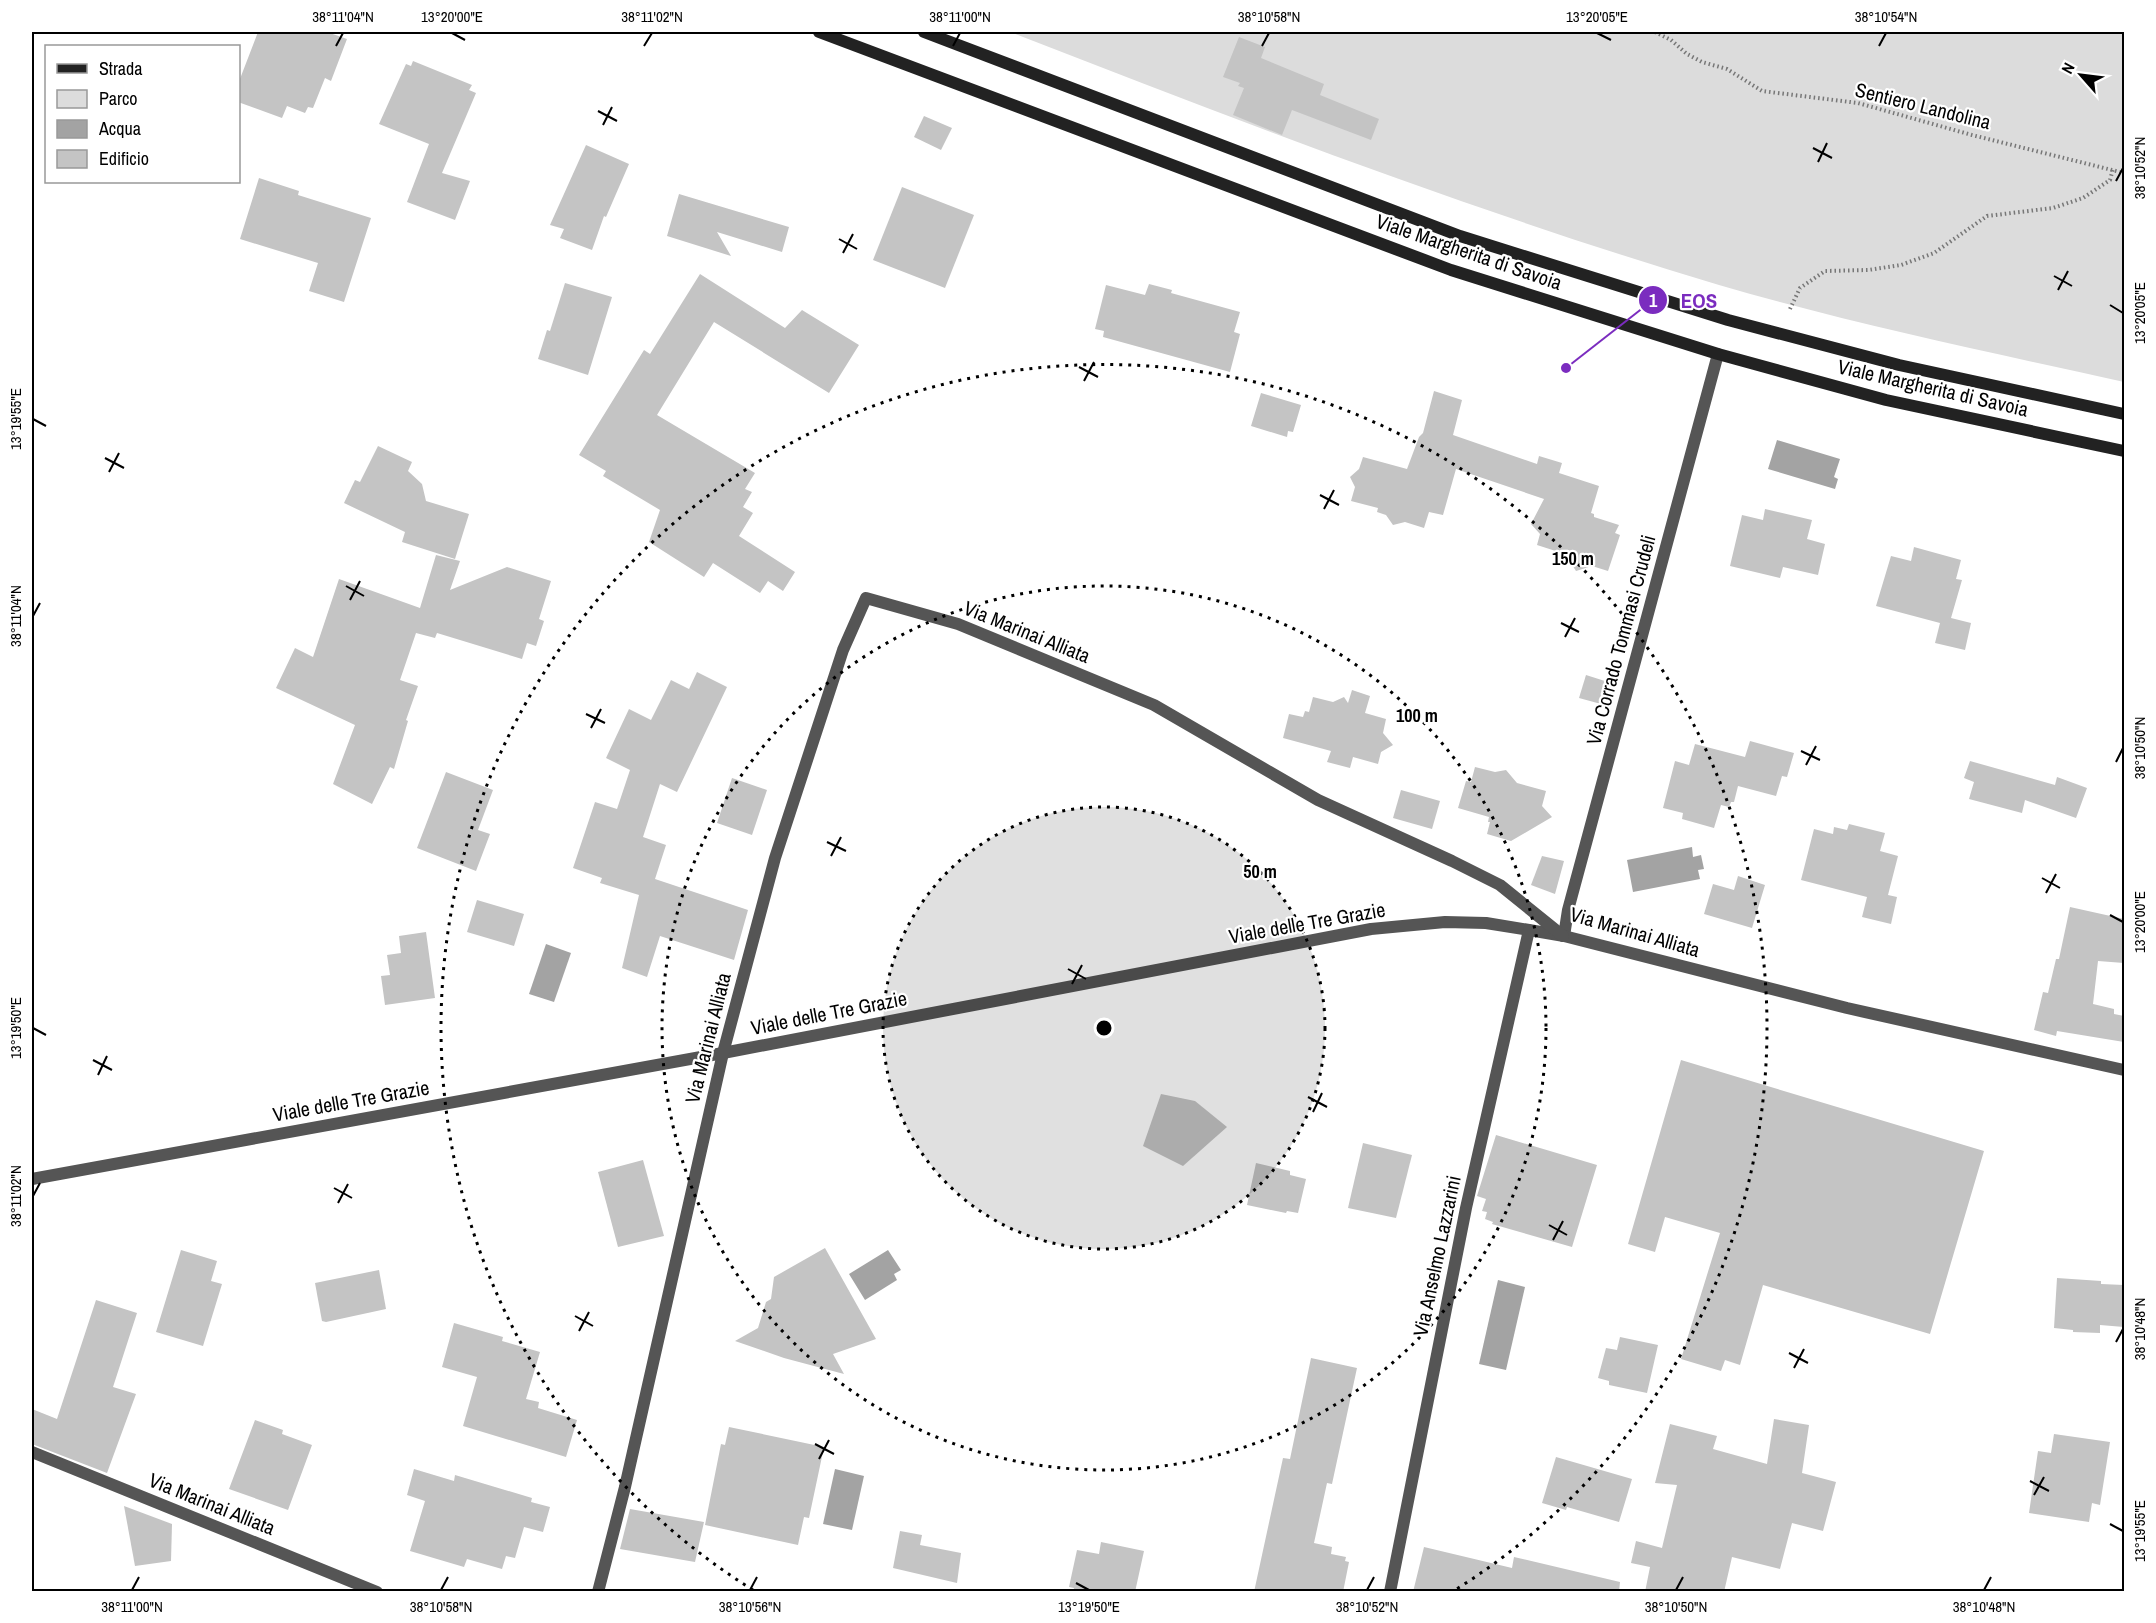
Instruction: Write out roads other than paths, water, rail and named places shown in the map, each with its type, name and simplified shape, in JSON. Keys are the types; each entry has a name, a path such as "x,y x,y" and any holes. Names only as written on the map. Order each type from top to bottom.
{"street":[{"name":"Viale Margherita di Savoia","path":"819,32 1451,270 1718,354 1886,400 2124,451"},
{"name":"Viale Margherita di Savoia","path":"924,32 1460,236 1739,323 1899,366 2124,414"},
{"name":"Via Corrado Tommasi Crudeli","path":"1564,936 1568,910 1718,354"},
{"name":"Via Marinai Alliata","path":"598,1592 625,1487 723,1053 775,858 843,650 866,598 958,624 1154,705 1318,800 1500,885 1564,936 1847,1008 2124,1070"},
{"name":"Viale delle Tre Grazie","path":"32,1179 723,1053 1371,929 1445,922 1486,923 1564,936"},
{"name":"Via Anselmo Lazzarini","path":"1390,1592 1466,1208 1529,930"},
{"name":"Via Marinai Alliata","path":"32,1452 377,1592"}],"water":[{"path":"1777,440 1840,459 1834,477 1838,479 1835,489 1768,469"},
{"path":"1692,847 1693,857 1701,855 1704,869 1698,870 1700,879 1633,892 1627,860"},
{"path":"546,944 571,953 554,1002 529,994"},
{"path":"888,1250 901,1270 894,1274 897,1280 865,1300 849,1274"},
{"path":"1498,1280 1525,1287 1506,1370 1479,1364"},
{"path":"835,1469 864,1476 852,1530 823,1524"}],"place":[{"name":"EOS","path":"1566,368"}]}
